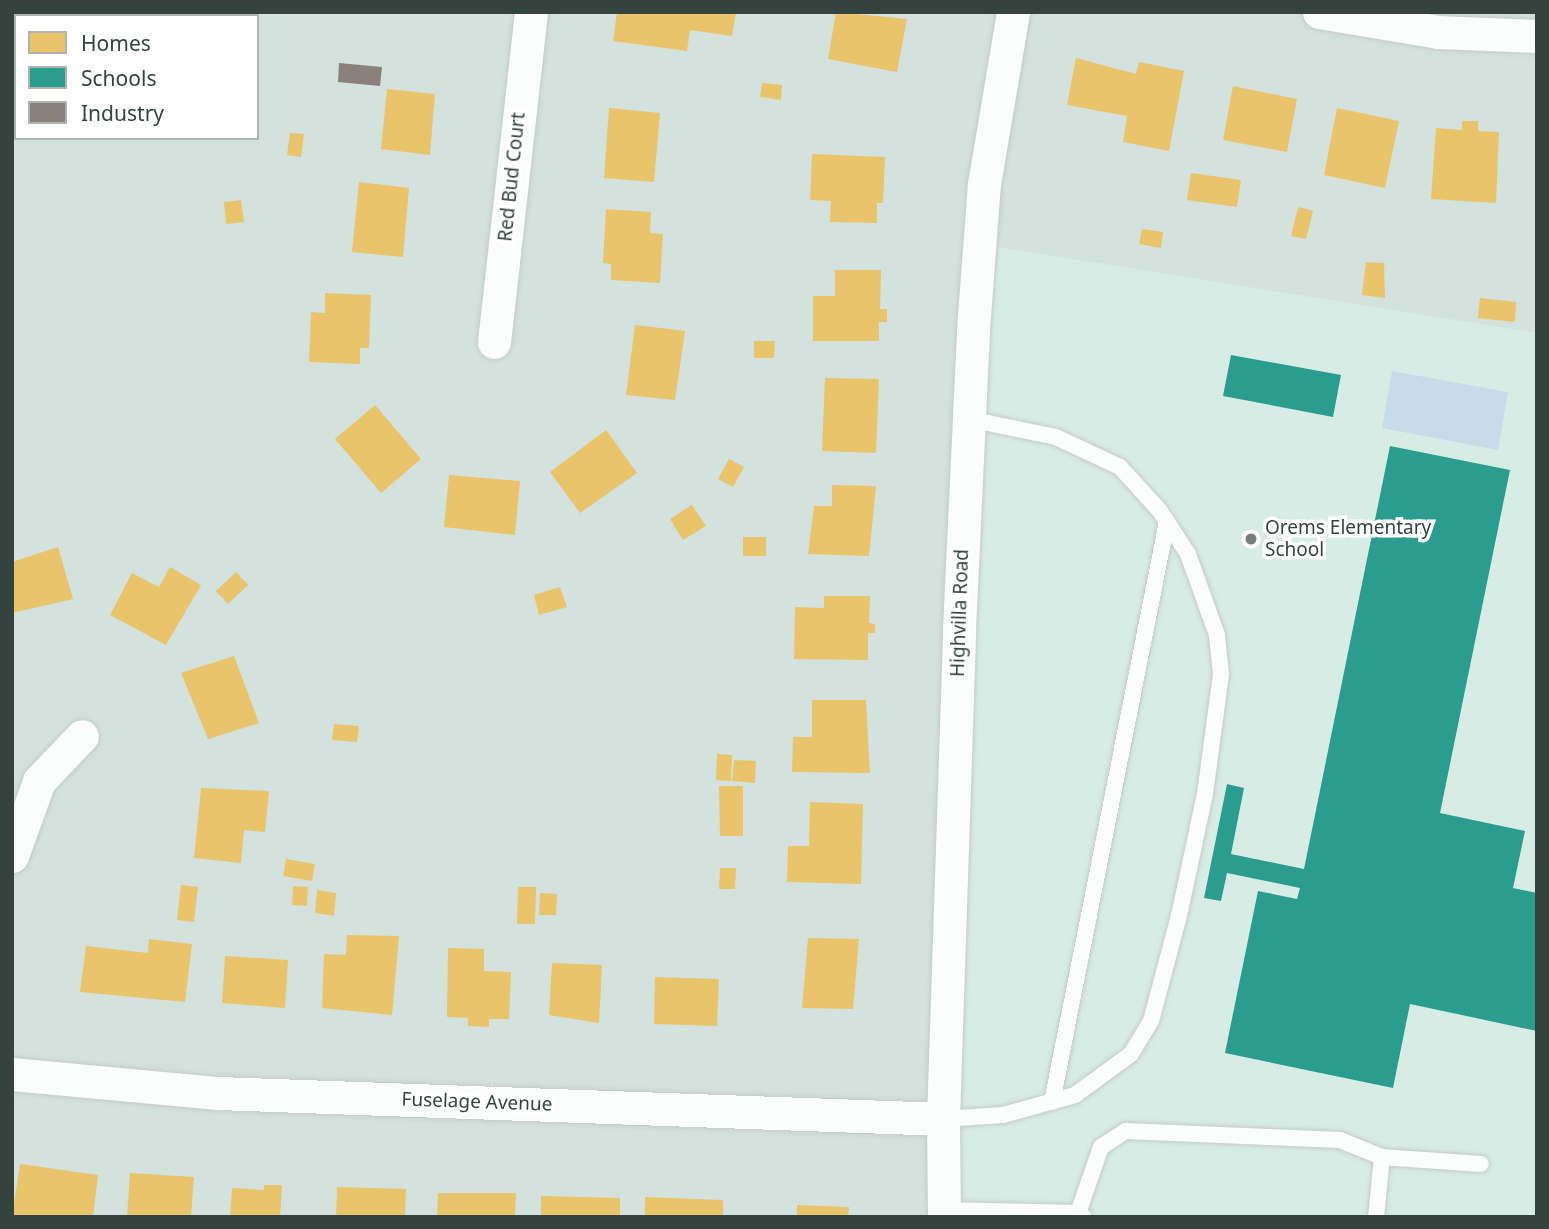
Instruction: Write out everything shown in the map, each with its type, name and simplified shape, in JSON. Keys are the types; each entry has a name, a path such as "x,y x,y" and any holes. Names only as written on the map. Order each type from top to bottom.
{"street":[{"name":"Red Bud Court","path":"494,342 531,12"},
{"name":"Highvilla Road","path":"944,1213 943,1119 968,419 984,184 1013,12"},
{"path":"1319,12 1438,32 1537,36"},
{"path":"12,856 39,781 82,736"},
{"name":"Fuselage Avenue","path":"12,1074 218,1093 943,1119"}],"lane":[{"path":"943,1119 1003,1115 1075,1095 1103,1078 1131,1054 1151,1021 1206,794 1219,716 1222,674 1217,635 1188,554 1167,522 1120,467 1090,449 1056,437 968,419"},
{"path":"1052,1102 1167,522"},
{"path":"944,1213 1081,1215 1101,1147 1126,1131 1340,1140 1382,1157 1481,1164"},
{"path":"1376,1217 1382,1157"}],"shaded area":[{"path":"12,12 1537,12 1537,333 1518,330 944,1217 12,1217"},
{"name":"Orems Elementary School","path":"979,244 1537,333 1537,1217 947,1217"},
{"path":"1392,371 1508,392 1498,450 1382,428"}],"building: Homes":[{"path":"617,12 736,12 732,36 690,30 687,51 613,41"},
{"path":"836,12 907,19 897,72 828,59"},
{"path":"1076,58 1136,74 1139,62 1184,71 1169,151 1123,142 1127,116 1067,105"},
{"path":"762,83 782,85 781,100 760,97"},
{"path":"1233,86 1297,99 1287,152 1223,140"},
{"path":"387,89 435,94 430,155 381,149"},
{"path":"609,108 660,113 654,182 604,178"},
{"path":"1337,108 1399,121 1385,188 1324,175"},
{"path":"1462,121 1478,121 1478,131 1499,132 1496,203 1431,199 1436,128 1462,130"},
{"path":"290,133 304,134 301,157 287,155"},
{"path":"812,154 885,157 883,203 877,203 877,223 830,222 831,201 810,200"},
{"path":"1191,173 1241,180 1237,207 1187,200"},
{"path":"359,182 409,188 403,257 352,252"},
{"path":"241,200 244,222 226,224 224,202"},
{"path":"1298,207 1313,211 1306,239 1291,236"},
{"path":"606,209 651,212 650,233 663,234 660,283 611,280 611,264 603,263"},
{"path":"1142,229 1163,232 1161,248 1139,244"},
{"path":"1366,262 1384,263 1385,298 1362,295"},
{"path":"835,270 881,270 880,309 887,309 887,322 879,322 879,341 813,341 813,296 835,296"},
{"path":"325,293 371,295 369,348 360,348 360,364 309,362 311,312 325,313"},
{"path":"1480,298 1516,302 1515,322 1478,318"},
{"path":"635,325 685,331 675,400 626,395"},
{"path":"754,341 775,341 774,358 754,358"},
{"path":"825,378 879,379 876,453 822,451"},
{"path":"375,405 421,459 381,493 335,439"},
{"path":"606,430 637,473 580,513 550,472"},
{"path":"729,459 744,467 733,487 718,479"},
{"path":"449,475 520,481 515,535 444,527"},
{"path":"832,485 876,486 869,556 808,554 814,506 832,506"},
{"path":"692,505 706,526 683,540 670,519"},
{"path":"743,537 766,537 766,556 743,556"},
{"path":"58,547 73,599 12,613 12,562"},
{"path":"170,567 201,585 166,645 110,615 132,573 159,587"},
{"path":"236,572 248,585 228,604 216,591"},
{"path":"560,587 567,607 539,615 534,595"},
{"path":"824,596 870,596 869,623 875,624 875,633 868,633 868,660 794,659 795,607 824,608"},
{"path":"234,656 259,723 208,739 181,673"},
{"path":"812,700 866,700 870,773 792,772 793,737 812,737"},
{"path":"334,724 359,726 357,742 332,740"},
{"path":"717,754 732,755 731,781 716,780"},
{"path":"734,760 756,761 755,783 732,781"},
{"path":"719,786 743,786 743,836 720,836"},
{"path":"201,788 269,791 265,832 244,830 241,863 194,858"},
{"path":"810,802 863,804 861,884 787,882 788,846 809,846"},
{"path":"286,859 315,864 312,881 283,876"},
{"path":"720,868 736,868 735,889 719,889"},
{"path":"181,885 198,887 194,922 177,920"},
{"path":"293,886 308,887 307,906 292,905"},
{"path":"518,887 536,887 535,924 517,924"},
{"path":"317,890 336,893 334,916 315,913"},
{"path":"540,893 557,894 556,915 539,915"},
{"path":"347,935 399,936 392,1015 322,1008 324,954 346,955"},
{"path":"808,938 859,939 853,1009 802,1008"},
{"path":"149,939 192,944 185,1002 80,992 86,946 148,953"},
{"path":"448,948 484,949 484,971 511,972 509,1019 489,1019 489,1027 468,1026 468,1018 447,1017"},
{"path":"225,956 288,960 285,1008 222,1003"},
{"path":"552,963 602,965 599,1023 549,1015"},
{"path":"655,977 719,979 717,1026 654,1024"},
{"path":"20,1164 98,1175 93,1217 12,1217"},
{"path":"130,1173 194,1177 191,1217 127,1217"},
{"path":"264,1185 282,1185 280,1217 230,1217 232,1188 264,1190"},
{"path":"337,1187 406,1189 405,1217 336,1217"},
{"path":"438,1193 516,1193 515,1217 437,1217"},
{"path":"541,1196 620,1198 620,1217 541,1217"},
{"path":"645,1197 723,1200 723,1217 645,1217"},
{"path":"797,1205 849,1207 848,1217 797,1217"}],"building: Schools":[{"path":"1231,355 1341,375 1333,417 1223,396"},
{"path":"1390,446 1510,470 1440,813 1525,831 1513,888 1537,893 1537,1031 1410,1004 1393,1088 1225,1053 1258,891 1297,899 1300,888 1227,873 1221,901 1204,898 1227,784 1244,788 1231,854 1304,869"}],"building: Industry":[{"path":"339,63 382,67 380,86 338,82"}],"place":[{"name":"Orems Elementary School","path":"1251,539"}]}
